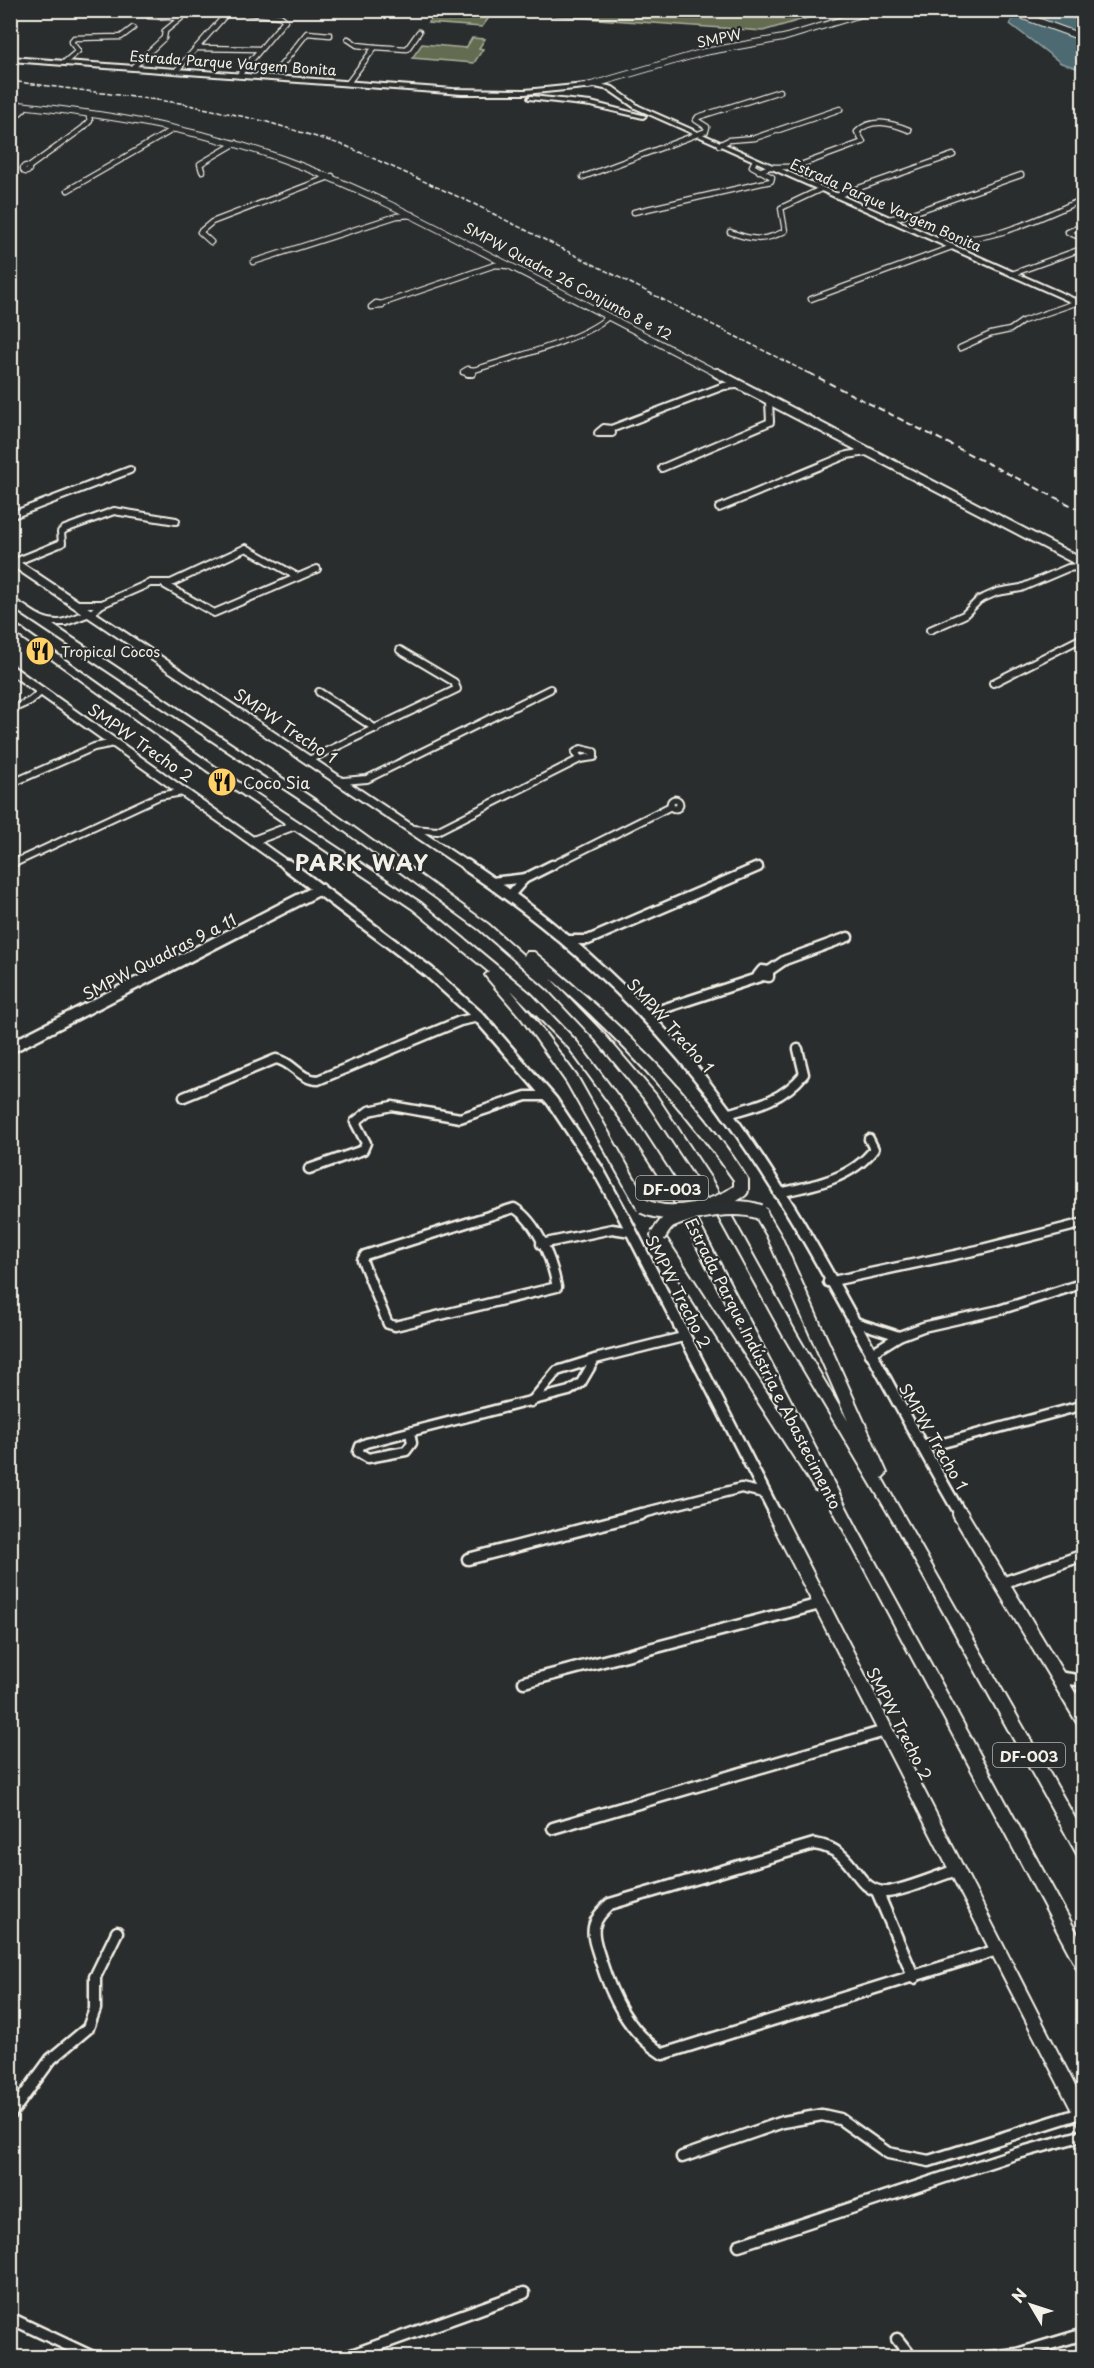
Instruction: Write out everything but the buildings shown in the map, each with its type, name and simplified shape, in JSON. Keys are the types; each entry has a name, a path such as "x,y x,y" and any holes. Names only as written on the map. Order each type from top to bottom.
{"highway":[{"name":"Estrada Parque Indústria e Abastecimento","path":"10,601 314,804 484,927 552,986 600,1037 651,1098 704,1179 790,1335 899,1519 1083,1851"},
{"path":"38,620 62,623 91,613"},
{"path":"67,639 70,625 91,613"},
{"name":"Estrada Parque Indústria e Abastecimento","path":"10,624 296,825 417,906 484,959 527,997 573,1045 630,1122 668,1181 755,1342 852,1533 1083,1964"},
{"path":"484,927 505,938 538,962 621,1036 715,1140 741,1180 741,1190 736,1195 720,1201 668,1213 654,1212 643,1206 573,1081 526,1016 487,970 484,959"},
{"path":"852,1533 658,1236 662,1226 738,1206 753,1208 760,1212 774,1236 899,1519"}],"main road":[{"name":"Estrada Parque Vargem Bonita","path":"10,59 239,75 275,75 567,101 591,104 679,126"},
{"name":"Estrada Parque Vargem Bonita","path":"454,91 606,87 619,93 637,107 952,248 1082,303"},
{"path":"567,89 561,94 567,101"},
{"path":"591,104 606,103 619,93"}],"street":[{"path":"10,14 14,10"},
{"name":"SMPW","path":"588,86 704,52 783,38 875,10"},
{"path":"1007,10 1083,38"},
{"path":"176,70 229,11 280,16 285,20 239,75"},
{"path":"133,67 164,38 165,30 181,18 149,16"},
{"path":"65,62 78,51 71,42 74,38 121,37 133,28"},
{"path":"348,39 357,45 407,49 419,32"},
{"path":"275,75 307,33 330,36"},
{"path":"348,83 375,47"},
{"path":"196,48 260,49"},
{"name":"SMPW","path":"619,93 618,84 637,72"},
{"path":"583,177 708,129 696,118 780,91"},
{"name":"SMPW Quadra 26 Conjunto 8 e 12","path":"10,104 88,113 236,143 332,176 404,210 497,263 509,266 605,320 617,322 726,382 769,401 854,450 867,452 1083,565"},
{"path":"10,121 24,109 18,105"},
{"path":"722,144 747,140 840,109"},
{"path":"29,167 83,128 90,121 88,113"},
{"path":"759,171 770,167 795,167 863,142 857,132 864,125 889,124 909,130"},
{"path":"68,190 169,129"},
{"path":"732,150 747,140"},
{"path":"202,171 200,164 236,143"},
{"path":"722,144 740,144"},
{"path":"836,196 953,155"},
{"path":"634,212 714,193 754,187 772,180 752,166 755,160"},
{"path":"888,219 904,216 1021,175"},
{"path":"211,242 200,232 212,222 332,176"},
{"path":"730,232 755,243 776,236 784,231 781,208 821,189"},
{"path":"931,238 960,242 972,240 1083,199"},
{"path":"397,216 404,210"},
{"path":"253,262 397,216 412,215"},
{"path":"898,223 904,216"},
{"path":"1083,225 1068,232 1083,239"},
{"path":"811,300 952,248"},
{"path":"1012,274 1083,248"},
{"path":"381,304 497,263"},
{"path":"960,348 1057,308 1082,303"},
{"path":"474,370 564,339 605,320"},
{"path":"611,429 726,382"},
{"path":"662,468 770,422 769,401"},
{"path":"719,508 854,450"},
{"path":"10,516 130,470"},
{"path":"13,561 62,543 61,532 65,528 111,511 176,521"},
{"path":"165,585 246,548 298,577"},
{"path":"1068,568 1072,558"},
{"name":"SMPW Trecho 1","path":"13,561 492,882 580,951 644,1015 683,1058 726,1114 778,1193 920,1444 1083,1721"},
{"path":"930,630 964,615 979,600 997,592 1025,587 1068,568 1083,565"},
{"path":"91,613 102,604 152,582 165,585 214,613 317,569"},
{"path":"77,604 102,604"},
{"path":"993,683 1083,637"},
{"path":"311,759 458,689 454,682 400,650"},
{"name":"SMPW Trecho 2","path":"10,669 390,939 475,1013 548,1096 598,1170 625,1220 1082,2116"},
{"path":"343,781 363,780 550,689"},
{"path":"319,692 376,729"},
{"path":"10,710 46,694"},
{"path":"94,747 104,735"},
{"path":"10,784 94,747 114,743"},
{"path":"412,829 437,831 580,759"},
{"path":"359,792 363,780"},
{"path":"159,796 169,782"},
{"path":"10,865 159,796 183,792"},
{"path":"492,882 525,878 671,806"},
{"path":"253,842 296,825"},
{"path":"436,845 437,831"},
{"path":"567,940 588,940 758,867"},
{"path":"510,895 525,878"},
{"name":"SMPW Quadras 9 a 11","path":"10,1048 320,889"},
{"path":"644,1015 759,977 759,971 769,971 784,960 848,937"},
{"path":"580,951 588,940"},
{"path":"184,1097 276,1059 283,1060 303,1078 318,1080 475,1013"},
{"path":"726,1114 777,1101 793,1090 804,1074 798,1049"},
{"path":"526,1096 538,1085"},
{"path":"309,1169 363,1149 366,1143 355,1122 369,1111 397,1106 464,1117 526,1096 548,1096"},
{"path":"778,1193 828,1181 845,1174 870,1156 874,1149 869,1139"},
{"path":"514,1208 522,1211 542,1244 557,1285 554,1289 395,1326 386,1321 362,1260 368,1252 514,1208"},
{"path":"612,1229 625,1220"},
{"path":"828,1282 968,1253 1083,1223"},
{"path":"542,1244 612,1229 631,1232"},
{"path":"870,1354 898,1336 958,1317 999,1310 1083,1283"},
{"path":"852,1321 898,1336"},
{"path":"531,1402 550,1373 568,1365 683,1337"},
{"path":"410,1432 412,1443 406,1451 368,1458 359,1454 360,1446 366,1443 575,1389 595,1359"},
{"path":"920,1444 943,1443 1083,1405"},
{"path":"927,1456 943,1443"},
{"path":"468,1559 741,1488 755,1476"},
{"path":"741,1488 764,1493"},
{"path":"1002,1582 1083,1555"},
{"path":"524,1682 820,1604"},
{"path":"1058,1677 1083,1682"},
{"path":"1074,1704 1083,1692"},
{"path":"553,1828 885,1731"},
{"path":"914,1978 877,1892 860,1880 846,1853 827,1844 814,1844 610,1904 597,1917 593,1932 607,1983 635,2032 651,2047 663,2054 914,1978 997,1950"},
{"path":"877,1892 886,1892 956,1870"},
{"path":"10,2115 43,2067 88,2028 95,2009 96,1977 117,1932"},
{"path":"681,2157 780,2123 821,2115 844,2121 885,2152 904,2160 929,2161 1082,2116"},
{"path":"740,2245 1015,2154 1083,2135"},
{"path":"343,2358 524,2293"},
{"path":"10,2318 95,2358"},
{"path":"980,2358 1017,2354 1083,2334"},
{"path":"897,2339 912,2358"}],"green space":[{"path":"437,11 491,15 482,27 428,23"},
{"path":"488,11 831,11 763,31"},
{"path":"472,38 485,39 479,48 483,49 474,63 412,58 422,44 466,48"}],"water":[{"path":"1032,10 1052,11 1083,22 1083,70 1061,63 1010,24 1014,13"}],"railway":[{"path":"10,81 180,103 264,121 346,146 472,203 812,375"},
{"path":"809,373 1084,512"}],"place":[{"name":"Tropical Cocos","path":"40,651"},
{"name":"Coco Sia","path":"222,782"}],"district":[{"name":"PARK WAY","path":"362,861"}]}
